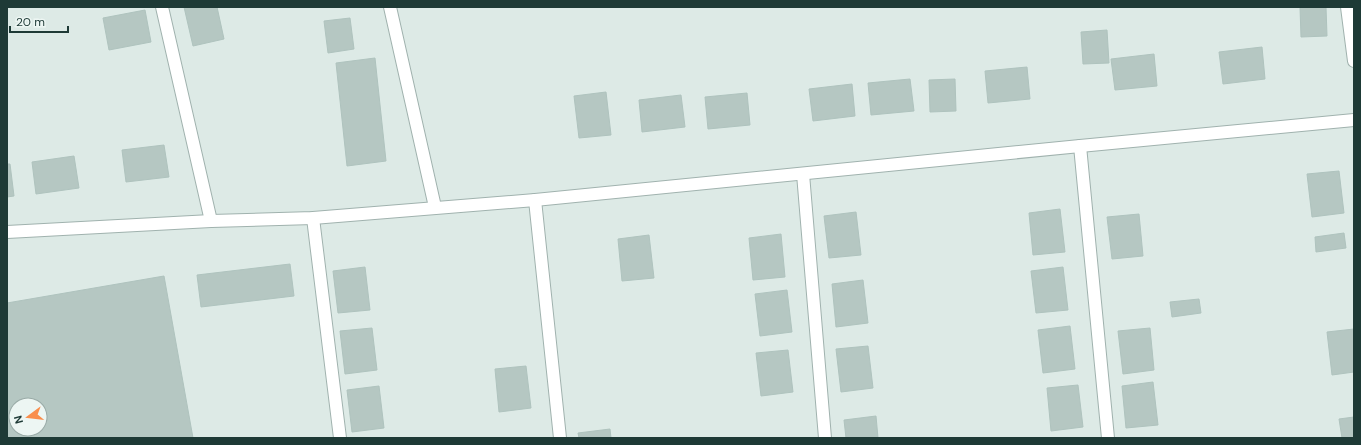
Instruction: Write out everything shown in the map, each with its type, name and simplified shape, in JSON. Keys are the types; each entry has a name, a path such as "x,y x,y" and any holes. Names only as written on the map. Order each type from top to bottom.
{"street":[{"path":"162,7 211,221"},
{"path":"390,7 435,207"},
{"path":"1347,7 1354,61"},
{"path":"7,232 211,221 313,218 536,200 1354,120"},
{"path":"1080,146 1108,438"},
{"path":"803,174 825,438"},
{"path":"536,200 560,438"},
{"path":"313,218 340,438"}],"building":[{"path":"184,7 217,7 224,39 193,46"},
{"path":"1300,7 1326,7 1327,36 1301,37"},
{"path":"145,10 151,42 109,50 103,18"},
{"path":"350,18 354,49 328,53 324,21"},
{"path":"1107,30 1109,63 1083,64 1081,32"},
{"path":"1262,47 1265,79 1223,84 1219,52"},
{"path":"1154,54 1157,86 1115,90 1111,59"},
{"path":"375,58 386,161 347,166 336,63"},
{"path":"1027,67 1030,99 988,103 985,71"},
{"path":"910,79 914,111 871,115 868,83"},
{"path":"955,79 956,111 930,112 929,80"},
{"path":"852,84 855,116 813,121 809,89"},
{"path":"606,92 611,135 579,138 574,96"},
{"path":"747,93 750,125 708,129 705,97"},
{"path":"681,95 685,127 642,132 639,100"},
{"path":"164,145 169,177 126,182 122,150"},
{"path":"74,156 79,188 36,194 32,162"},
{"path":"7,164 10,164 14,196 7,197"},
{"path":"1339,171 1344,213 1312,217 1307,174"},
{"path":"1060,209 1065,252 1033,255 1029,213"},
{"path":"856,212 861,255 829,258 824,216"},
{"path":"1139,214 1143,256 1112,259 1107,217"},
{"path":"1344,233 1346,248 1316,252 1315,237"},
{"path":"781,234 785,277 753,280 749,238"},
{"path":"649,235 654,278 622,281 618,239"},
{"path":"290,264 294,296 201,307 197,275"},
{"path":"365,267 370,310 338,313 333,271"},
{"path":"1063,267 1068,310 1036,313 1031,271"},
{"path":"164,276 193,438 7,438 7,303"},
{"path":"863,280 868,323 836,327 832,284"},
{"path":"787,290 792,332 760,336 755,294"},
{"path":"1199,299 1201,313 1172,317 1170,302"},
{"path":"1070,326 1075,369 1043,373 1038,330"},
{"path":"372,328 377,370 345,374 340,331"},
{"path":"1150,328 1154,370 1123,374 1118,331"},
{"path":"1354,329 1354,372 1332,375 1327,332"},
{"path":"868,346 873,388 841,392 836,349"},
{"path":"788,350 793,392 761,396 756,353"},
{"path":"526,366 531,408 499,412 495,369"},
{"path":"1153,382 1158,425 1126,428 1122,386"},
{"path":"1078,385 1083,427 1051,431 1047,388"},
{"path":"379,386 384,428 352,432 347,390"},
{"path":"876,416 878,438 846,438 844,420"},
{"path":"1354,417 1354,438 1342,438 1339,419"},
{"path":"610,429 611,438 579,438 578,433"}]}
